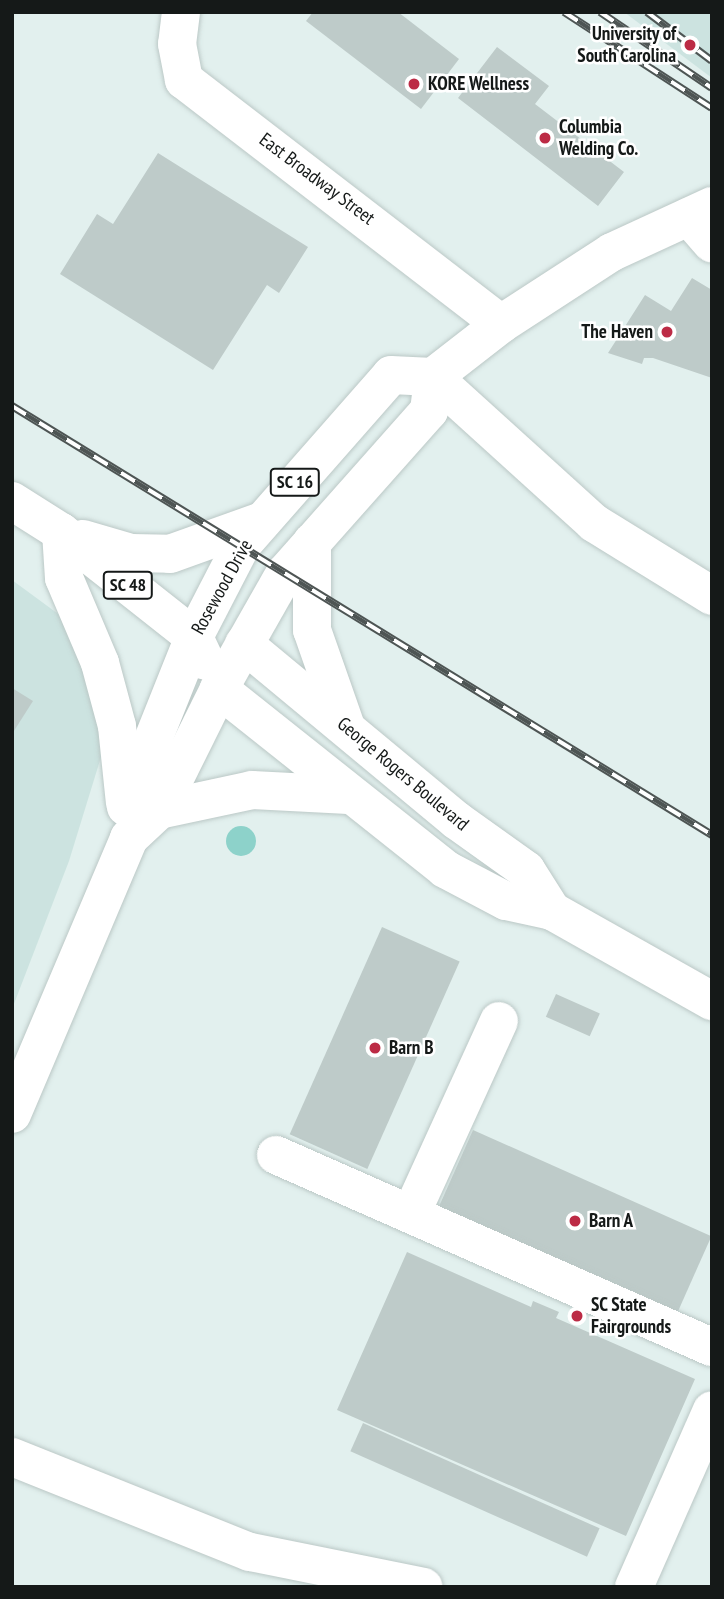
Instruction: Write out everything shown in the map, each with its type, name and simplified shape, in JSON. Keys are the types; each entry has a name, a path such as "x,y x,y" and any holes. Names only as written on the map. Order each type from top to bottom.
{"main road":[{"name":"East Broadway Street","path":"181,12 177,44 184,80 501,324"},
{"path":"704,222 612,252 501,324 433,377 594,523 712,596"},
{"name":"Rosewood Drive","path":"12,1114 138,818 194,637 241,547 391,375 433,377 429,411 285,573 219,690 138,818"},
{"name":"SC 48","path":"12,501 61,532 194,637"},
{"path":"262,521 170,554 131,554 61,532 64,578 100,663 138,818 252,790 349,795"},
{"path":"312,542 313,630 345,724"},
{"path":"194,637 244,644"},
{"path":"194,637 219,690"},
{"name":"George Rogers Boulevard","path":"244,644 345,724 456,820 526,870 552,911"},
{"name":"George Rogers Boulevard","path":"219,690 445,869 506,901 552,911 712,1001"},
{"path":"411,1214 499,1021"},
{"path":"276,1155 712,1347"},
{"path":"634,1587 712,1410"},
{"path":"12,1457 308,1577 424,1587"}],"shaded area":[{"name":"University of South Carolina","path":"624,12 712,12 712,78"},
{"path":"12,580 61,616 93,671 105,744 69,861 12,1009"}],"water":[{"path":"241,826 252,830 256,841 252,852 241,856 230,852 226,841 230,830"}],"building":[{"name":"KORE Wellness","path":"313,12 398,12 459,59 421,109 306,21"},
{"name":"Columbia Welding Co.","path":"497,47 549,86 535,104 624,172 598,206 458,98"},
{"path":"158,153 308,247 279,293 267,285 213,370 60,274 97,214 113,224"},
{"name":"The Haven","path":"692,278 712,290 712,378 653,358 644,358 642,364 608,353 645,295 671,311"},
{"path":"12,688 33,701 12,734"},
{"name":"Barn B","path":"382,927 460,962 367,1169 290,1134"},
{"path":"556,994 600,1014 590,1036 546,1017"},
{"name":"Barn A","path":"473,1130 711,1236 677,1313 439,1207"},
{"path":"407,1252 531,1307 533,1301 559,1312 556,1318 695,1379 626,1536 337,1410"},
{"path":"363,1423 600,1528 587,1557 350,1451"}],"railway":[{"path":"564,12 712,108"},
{"path":"600,12 712,88"},
{"path":"647,12 712,61"},
{"path":"12,406 712,835"}],"place":[{"name":"University of South Carolina","path":"690,45"},
{"name":"KORE Wellness","path":"414,84"},
{"name":"Columbia Welding Co.","path":"545,138"},
{"name":"The Haven","path":"667,332"},
{"name":"Barn B","path":"375,1048"},
{"name":"Barn A","path":"575,1221"},
{"name":"SC State Fairgrounds","path":"577,1316"}]}
